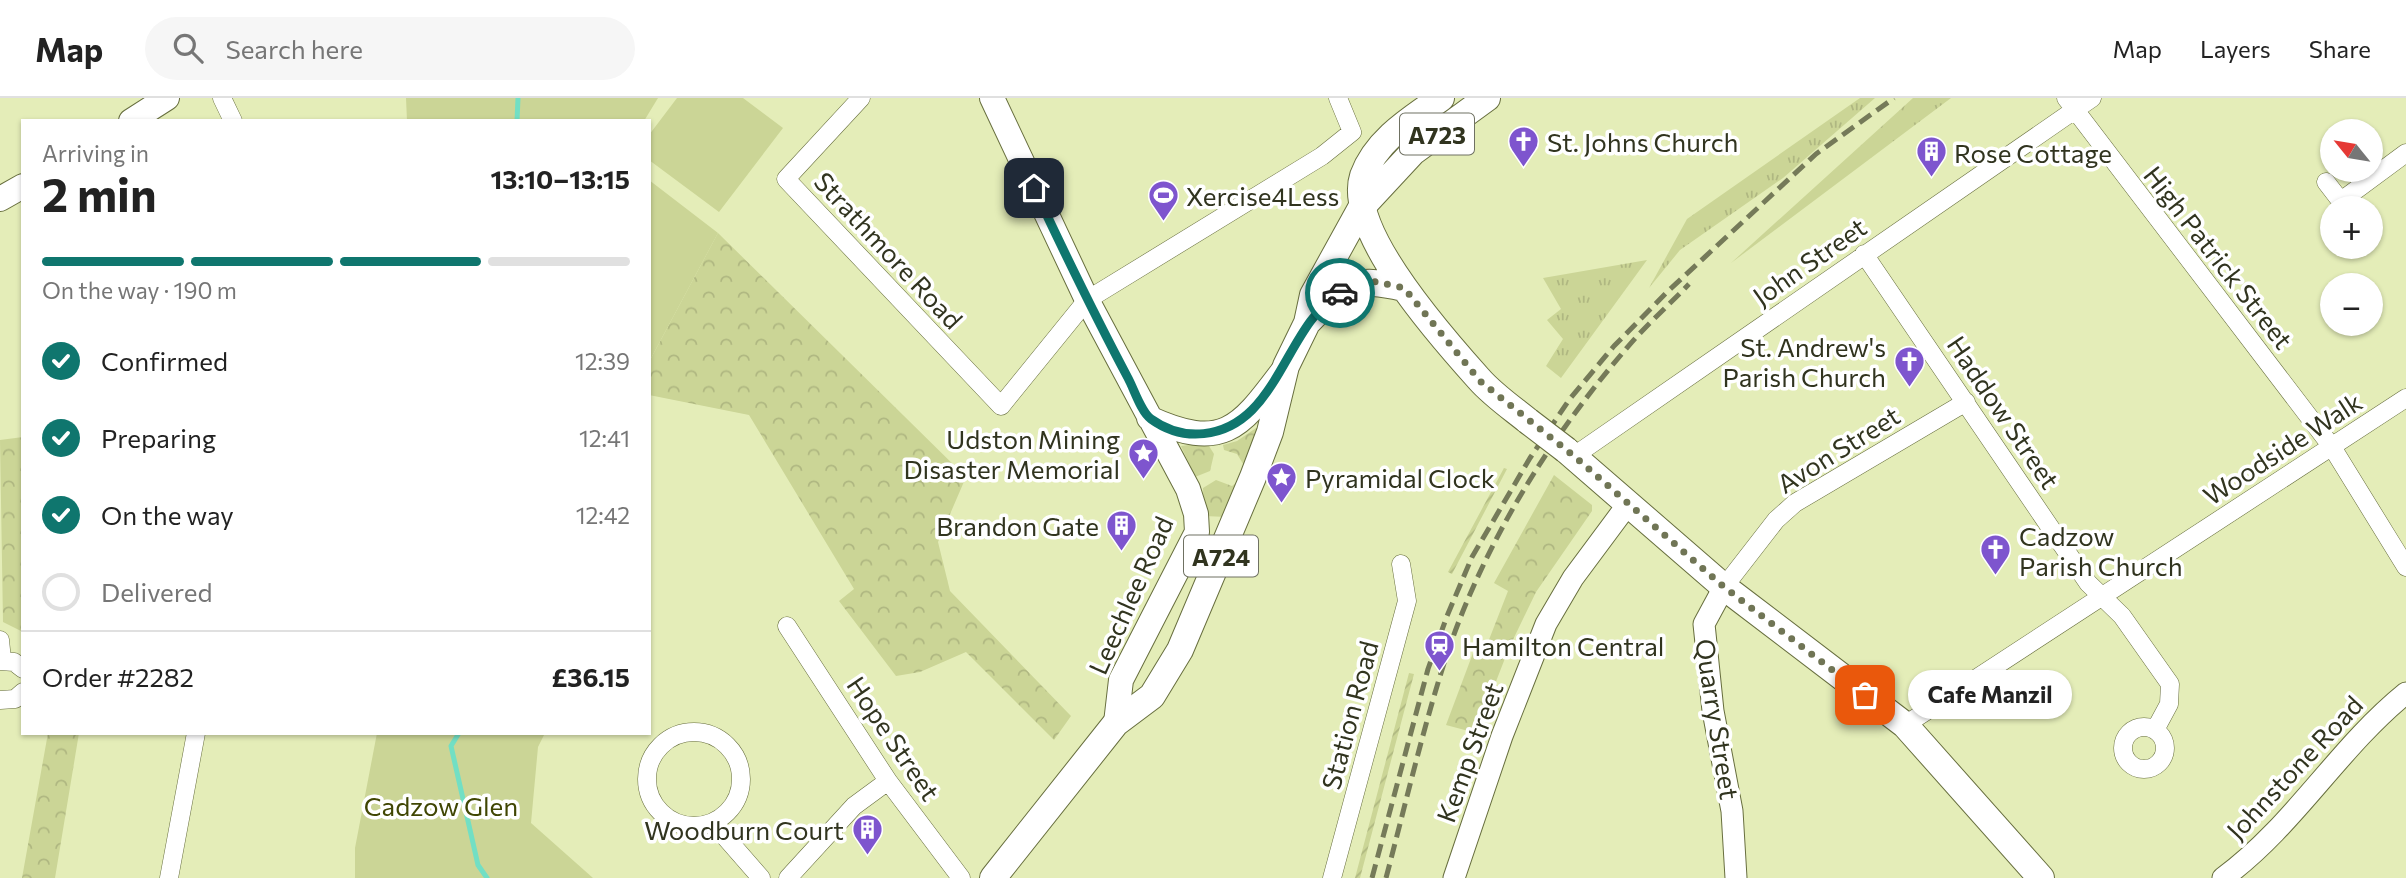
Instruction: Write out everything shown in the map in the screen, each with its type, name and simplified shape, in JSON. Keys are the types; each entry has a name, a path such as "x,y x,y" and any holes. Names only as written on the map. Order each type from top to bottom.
{"main road":[{"path":"134,119 167,98"},
{"name":"Leechlee Road","path":"992,98 1087,300 1188,489 1196,514 1197,532 1121,680 1116,723"},
{"name":"A723","path":"1441,98 1396,130 1379,148 1363,177 1361,208 1372,234 1404,288 1480,381 1570,453 1724,587 1905,725 2041,878"},
{"name":"A723","path":"1457,351 1394,247 1381,217 1382,197 1390,174 1413,152 1487,98"},
{"name":"A724","path":"993,878 1116,723 1152,696 1181,650 1270,432 1286,366 1307,323 1313,295 1361,208 1390,174"},
{"path":"0,199 21,187"},
{"path":"1307,323 1332,298 1353,285 1372,281 1404,288"},
{"path":"1149,418 1184,432 1215,434 1239,423 1286,366"}],"street":[{"path":"222,98 232,119"},
{"name":"Strathmore Road","path":"861,98 786,179 1001,405 1087,300"},
{"path":"1087,300 1322,156 1352,132 1338,98"},
{"name":"John Street","path":"1570,453 1864,254 2070,104 2092,98"},
{"name":"High Patrick Street","path":"2070,104 2332,447 2406,567"},
{"path":"2355,196 2406,153"},
{"path":"2326,182 2337,196"},
{"name":"Haddow Street","path":"1864,254 2088,583 2122,616 2170,684 2169,704 2155,730"},
{"name":"Woodside Walk","path":"1905,725 2406,398"},
{"name":"Avon Street","path":"1724,587 1776,520 1795,503 1966,402"},
{"name":"Kemp Street","path":"1454,878 1502,736 1546,624 1573,578 1628,505"},
{"name":"Station Road","path":"1332,878 1407,601 1401,564"},
{"name":"Quarry Street","path":"1724,587 1704,624 1713,711 1732,811 1736,878"},
{"name":"Hope Street","path":"787,626 888,780 961,878"},
{"path":"0,640 1,661 14,662 21,667"},
{"path":"0,700 15,699 21,694"},
{"name":"Johnstone Road","path":"2223,878 2283,827 2382,713 2406,694"},
{"path":"691,732 707,733 722,741 734,753 742,784 737,800 727,814 713,823 697,827 681,825 666,818 654,806 648,791 646,774 651,758 661,745 674,736 691,732"},
{"path":"169,878 195,735"},
{"path":"788,878 854,806 888,780"},
{"path":"713,823 761,878"}],"green space":[{"path":"406,98 658,98 645,119 407,119"},
{"path":"677,98 743,98 783,128 719,212 651,161 651,132"},
{"path":"1860,98 1875,98 1783,178 1680,250 1649,288 1687,219"},
{"path":"1913,98 1951,98 1731,263"},
{"path":"651,182 718,233 651,358"},
{"path":"718,233 966,477 938,542 950,591 1071,716 1054,740 966,652 920,672 896,676 839,601 854,589 749,415 651,395 651,358"},
{"path":"1647,260 1561,378 1546,366 1563,339 1547,320 1561,309 1543,278"},
{"path":"1256,428 1261,429 1245,467 1237,454 1224,450 1223,445 1237,441"},
{"path":"21,437 21,631 3,622 0,440"},
{"path":"1181,446 1209,446 1214,454 1210,471 1195,477"},
{"path":"1504,468 1507,469 1452,574 1448,572"},
{"path":"1554,475 1592,505 1592,511 1536,592 1509,648 1476,733 1446,725 1473,653 1483,655 1508,591 1494,583"},
{"path":"1216,480 1232,486 1237,482 1227,517 1204,516 1203,488"},
{"path":"1409,673 1414,674 1360,878 1355,878"},
{"path":"48,735 79,735 55,878 22,878"},
{"name":"Cadzow Glen","path":"377,735 544,735 538,747 531,823 593,878 355,878 355,848"}],"waterway":[{"path":"517,119 518,98"},
{"path":"458,735 451,746 478,865 487,878"}],"railway":[{"path":"1372,878 1428,669 1447,616 1472,557 1530,458 1569,400 1614,346 1667,292 1816,154 1894,98"},
{"path":"1386,878 1441,673 1456,629 1494,543 1541,462 1596,385 1633,341 1689,284"}],"way so far":[{"path":"1340,293 1353,285 1372,281 1404,288 1480,381 1574,456 1724,587 1865,695"}],"place":[{"name":"St. Johns Church","path":"1524,168"},
{"name":"Rose Cottage","path":"1931,179"},
{"name":"Xercise4Less","path":"1163,222"},
{"name":"St. Andrew's Parish Church","path":"1909,388"},
{"name":"Udston Mining Disaster Memorial","path":"1143,480"},
{"name":"Pyramidal Clock","path":"1282,504"},
{"name":"Brandon Gate","path":"1122,552"},
{"name":"Cadzow Parish Church","path":"1996,577"},
{"name":"Hamilton Central","path":"1439,672"},
{"name":"Cafe Manzil","path":"1865,695"},
{"name":"Woodburn Court","path":"867,856"}],"route":[{"path":"1034,188 1087,300 1149,418 1170,428 1208,435 1239,423 1255,407 1286,366 1307,323 1340,293"}]}
